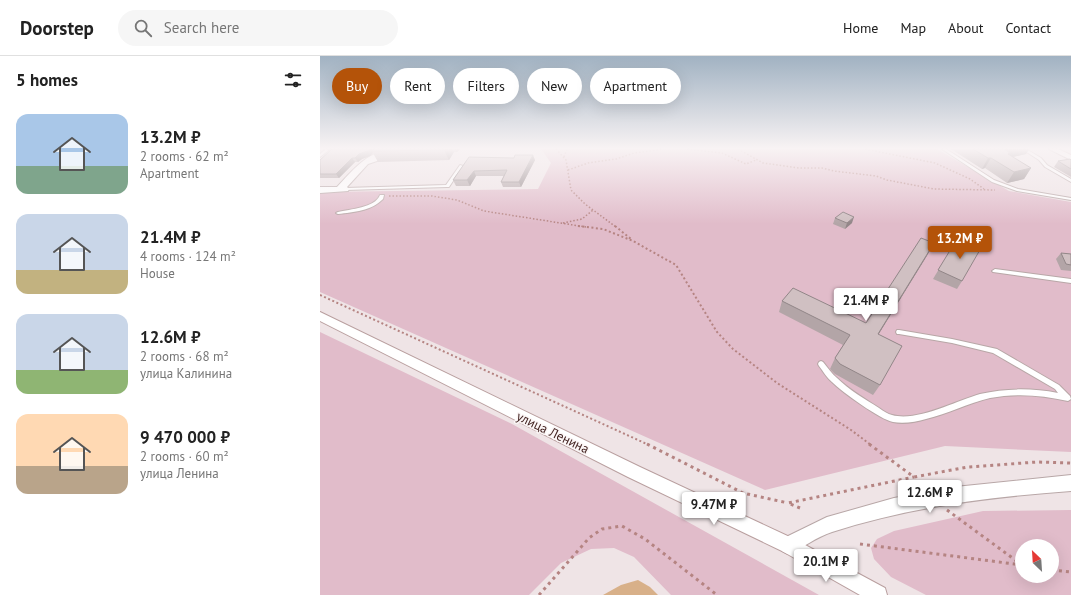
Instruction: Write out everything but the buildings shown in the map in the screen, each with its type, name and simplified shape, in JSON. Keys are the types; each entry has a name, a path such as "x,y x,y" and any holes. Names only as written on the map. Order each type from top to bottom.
{"main road":[{"path":"320,190 343,189 355,174"},
{"name":"улица Ленина","path":"320,316 634,472 788,545 878,595"},
{"path":"788,545 827,525 894,506 955,495 1071,483"}],"lane":[{"path":"343,189 447,186 455,174"},
{"path":"983,174 993,181 1017,190 1071,199"},
{"path":"1060,174 1071,181"},
{"path":"338,213 373,205 381,199 382,196"},
{"path":"995,272 1071,281"},
{"path":"899,332 952,341 995,351 1057,387 1070,400"},
{"path":"821,364 834,380 863,402 892,419 921,418 978,398 1009,392 1045,393 1070,400"}],"path":[{"path":"568,174 571,190 585,204 633,241"},
{"path":"860,174 876,176 886,180 934,189 997,190"},
{"path":"958,174 984,189"},
{"path":"382,196 432,196 457,200 484,211 603,229 633,241 676,265 717,332 733,349 777,383 851,430 914,477"},
{"path":"562,224 568,221 582,219 593,210"},
{"path":"320,295 654,447 743,493 800,508"},
{"path":"788,504 968,467 1037,462 1071,463"},
{"path":"947,510 1015,560"},
{"path":"539,595 589,538 602,529 622,526 645,539 717,595"},
{"path":"860,544 1015,564"},
{"path":"1059,571 1071,572"}],"shaded area":[{"path":"545,174 980,174 1009,191 1071,202 1071,452 945,446 765,490 320,292 320,192 538,189"},
{"path":"320,332 512,424 819,595 671,595 634,557 614,548 591,549 561,563 529,595 320,595"},
{"path":"1071,510 1071,595 926,595 891,577 874,559 871,548 877,539 894,531 983,511"},
{"path":"638,580 650,587 658,595 603,595 621,585"}]}
